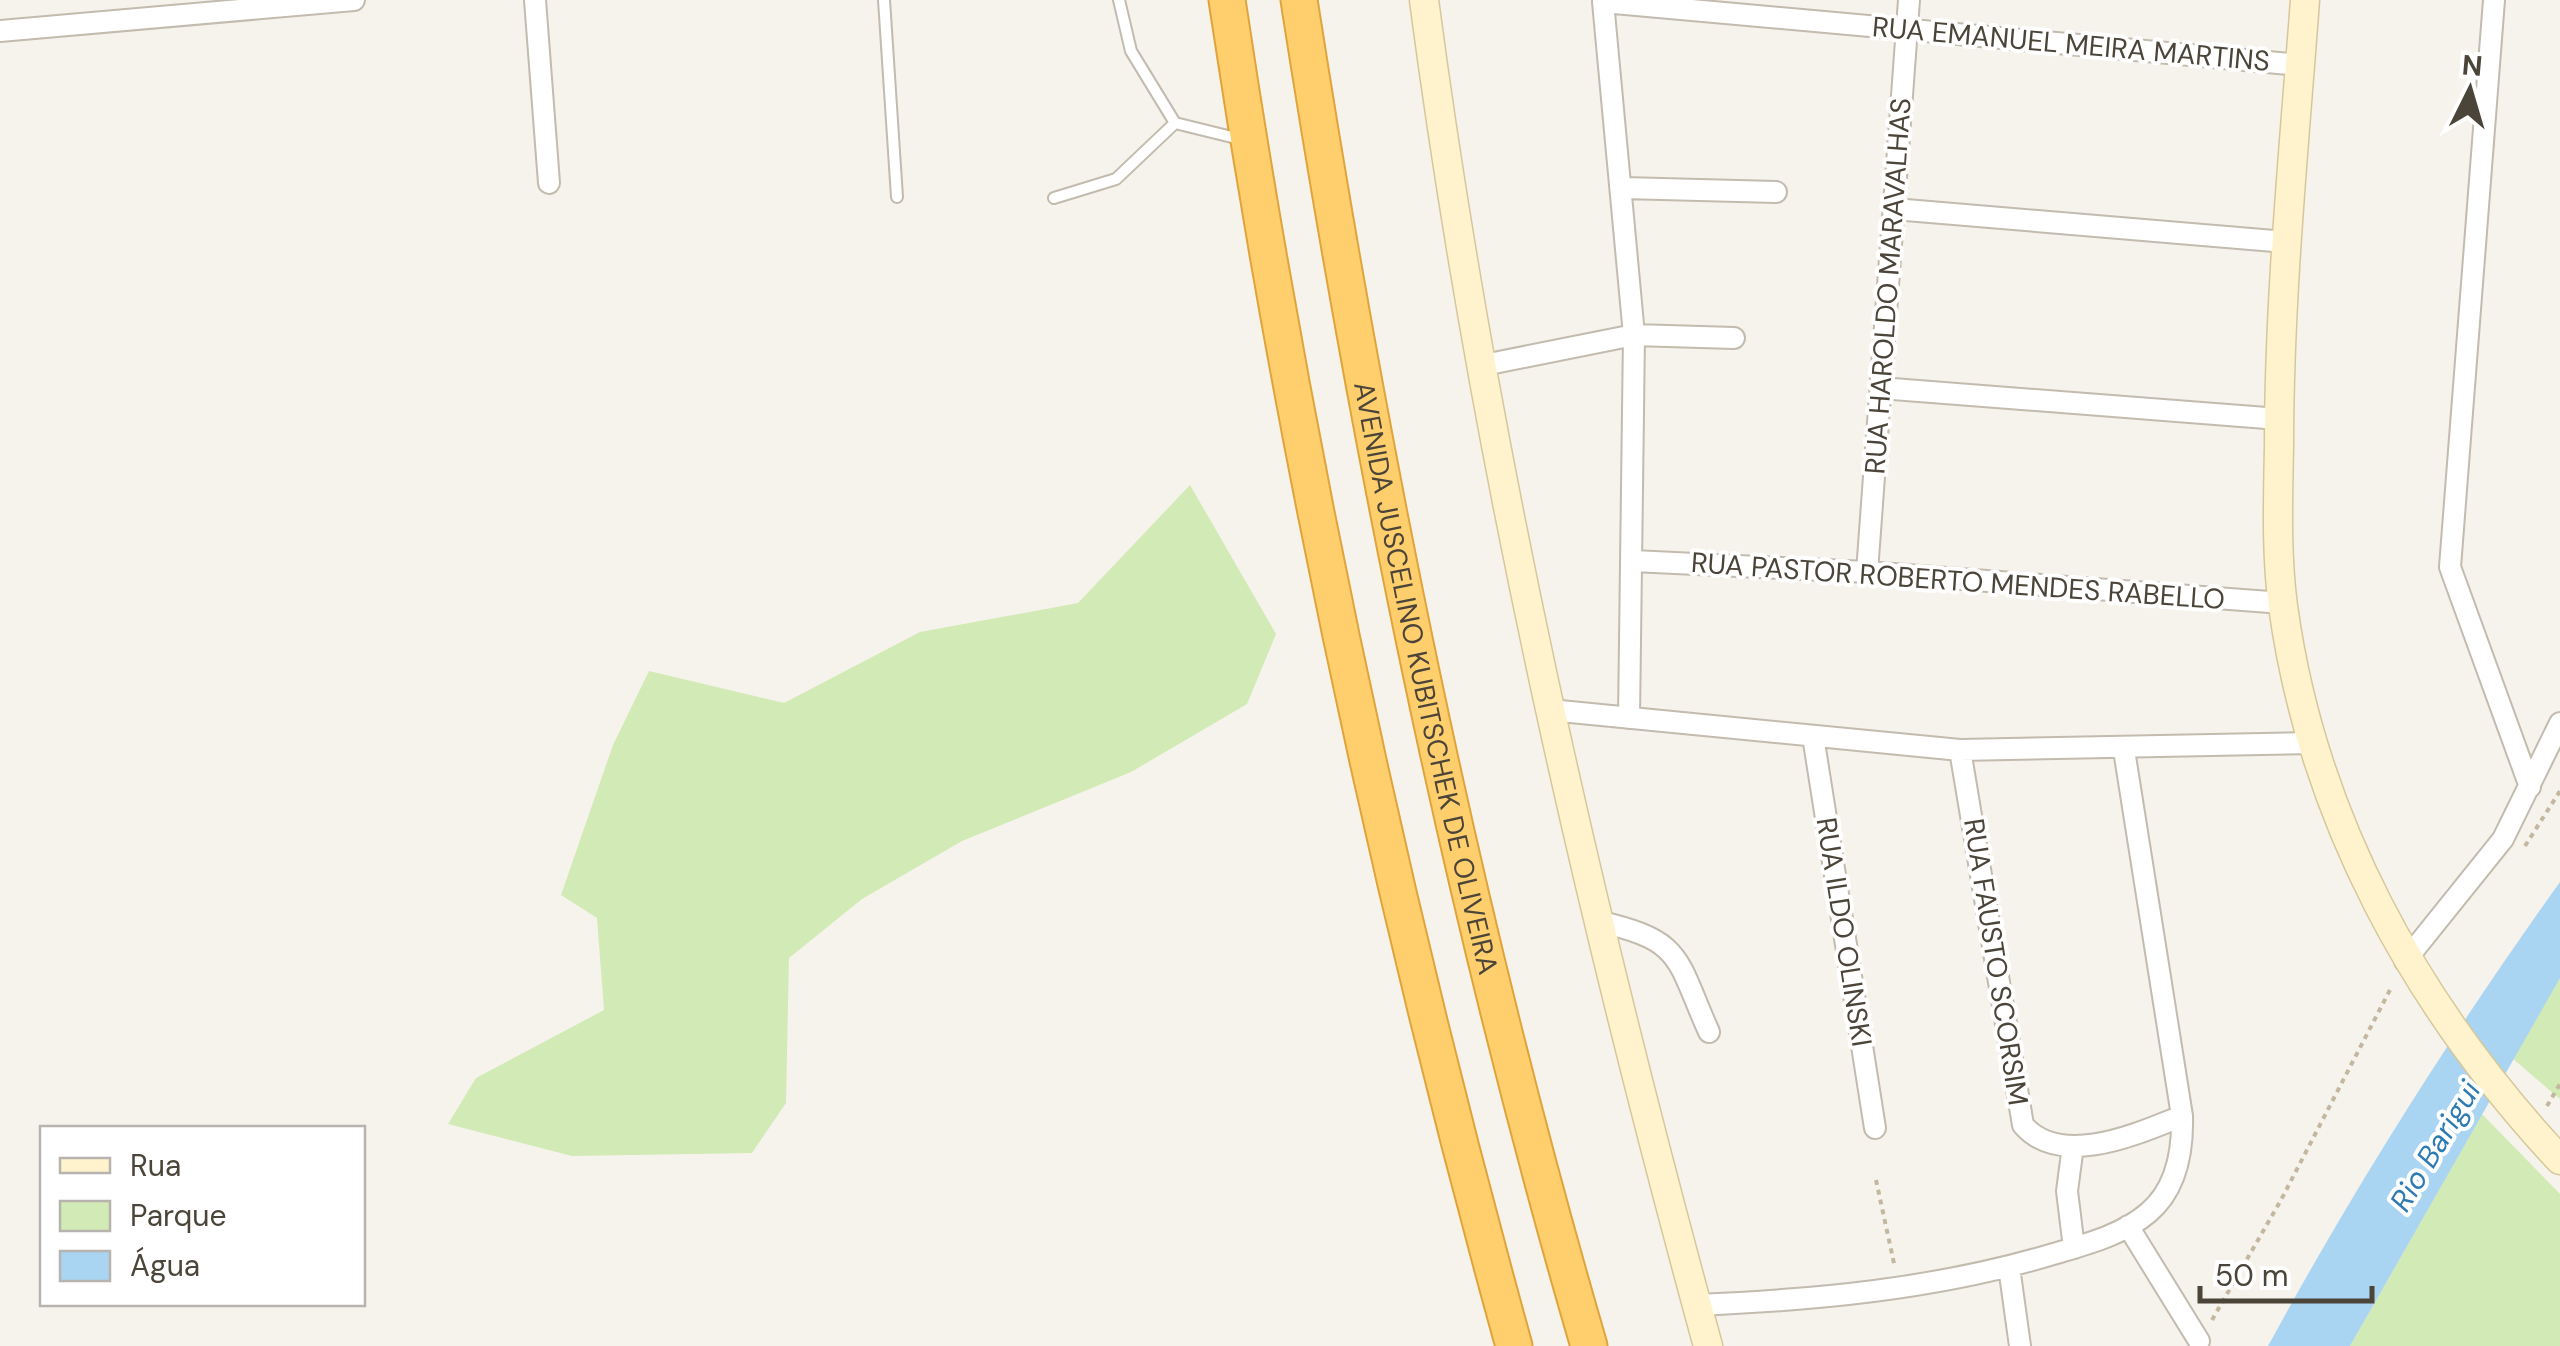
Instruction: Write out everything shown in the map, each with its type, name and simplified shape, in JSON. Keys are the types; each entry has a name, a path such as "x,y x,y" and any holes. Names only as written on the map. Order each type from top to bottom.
{"highway":[{"path":"1228,0 1273,303 1359,729 1437,1060 1514,1346"},
{"name":"AVENIDA JUSCELINO KUBITSCHEK DE OLIVEIRA","path":"1299,0 1359,357 1438,753 1505,1036 1589,1346"}],"main road":[{"path":"1424,0 1484,364 1550,710 1597,920 1708,1346"},
{"path":"2306,0 2286,242 2279,420 2283,603 2315,743 2359,864 2405,961 2430,1001 2514,1111 2560,1160"}],"street":[{"path":"0,31 354,0"},
{"path":"534,0 549,183"},
{"name":"RUA HAROLDO MARAVALHAS","path":"1867,572 1909,0"},
{"path":"2494,0 2450,566 2452,581 2530,787"},
{"path":"1603,2 1634,335 1629,718"},
{"name":"RUA EMANUEL MEIRA MARTINS","path":"1603,2 2300,65"},
{"path":"1623,188 1776,192"},
{"path":"1894,209 2286,242"},
{"path":"1484,364 1634,335 1734,338"},
{"path":"1880,388 2279,420"},
{"name":"RUA PASTOR ROBERTO MENDES RABELLO","path":"1633,561 1867,572 2283,603"},
{"path":"1550,710 1960,750 2124,750 2315,743"},
{"path":"2405,961 2488,862 2560,723"},
{"name":"RUA ILDO OLINSKI","path":"1813,736 1875,1128"},
{"name":"RUA FAUSTO SCORSIM","path":"1960,750 1988,894 2019,1116 2029,1132 2073,1146"},
{"path":"1696,1305 1824,1298 2010,1267 2074,1248 2128,1226 2150,1212 2177,1171 2183,1145 2182,1116 2124,750"},
{"path":"1597,920 1658,938 1674,954 1709,1032"},
{"path":"2074,1248 2066,1190 2073,1146 2128,1136 2182,1116"},
{"path":"2128,1226 2199,1341"},
{"path":"2010,1267 2020,1346"},
{"path":"1492,1270 1497,1346"}],"lane":[{"path":"884,0 898,197"},
{"path":"1119,0 1130,51 1175,123 1248,141"},
{"path":"1054,198 1116,179 1175,123"}],"path":[{"path":"2199,1341 2282,1200 2405,961"},
{"path":"1876,1180 1898,1288"}],"green space":[{"path":"1190,485 1276,634 1247,704 1131,772 962,841 862,899 789,958 786,1103 752,1153 572,1156 448,1124 476,1078 604,1010 597,918 561,895 613,745 649,671 784,703 920,632 1078,603"},
{"path":"2560,978 2560,1099 2512,1058"},
{"path":"2482,1114 2560,1194 2560,1346 2350,1346"}],"water":[{"name":"Rio Barigui","path":"2560,882 2560,978 2350,1346 2268,1346 2407,1110"}]}
